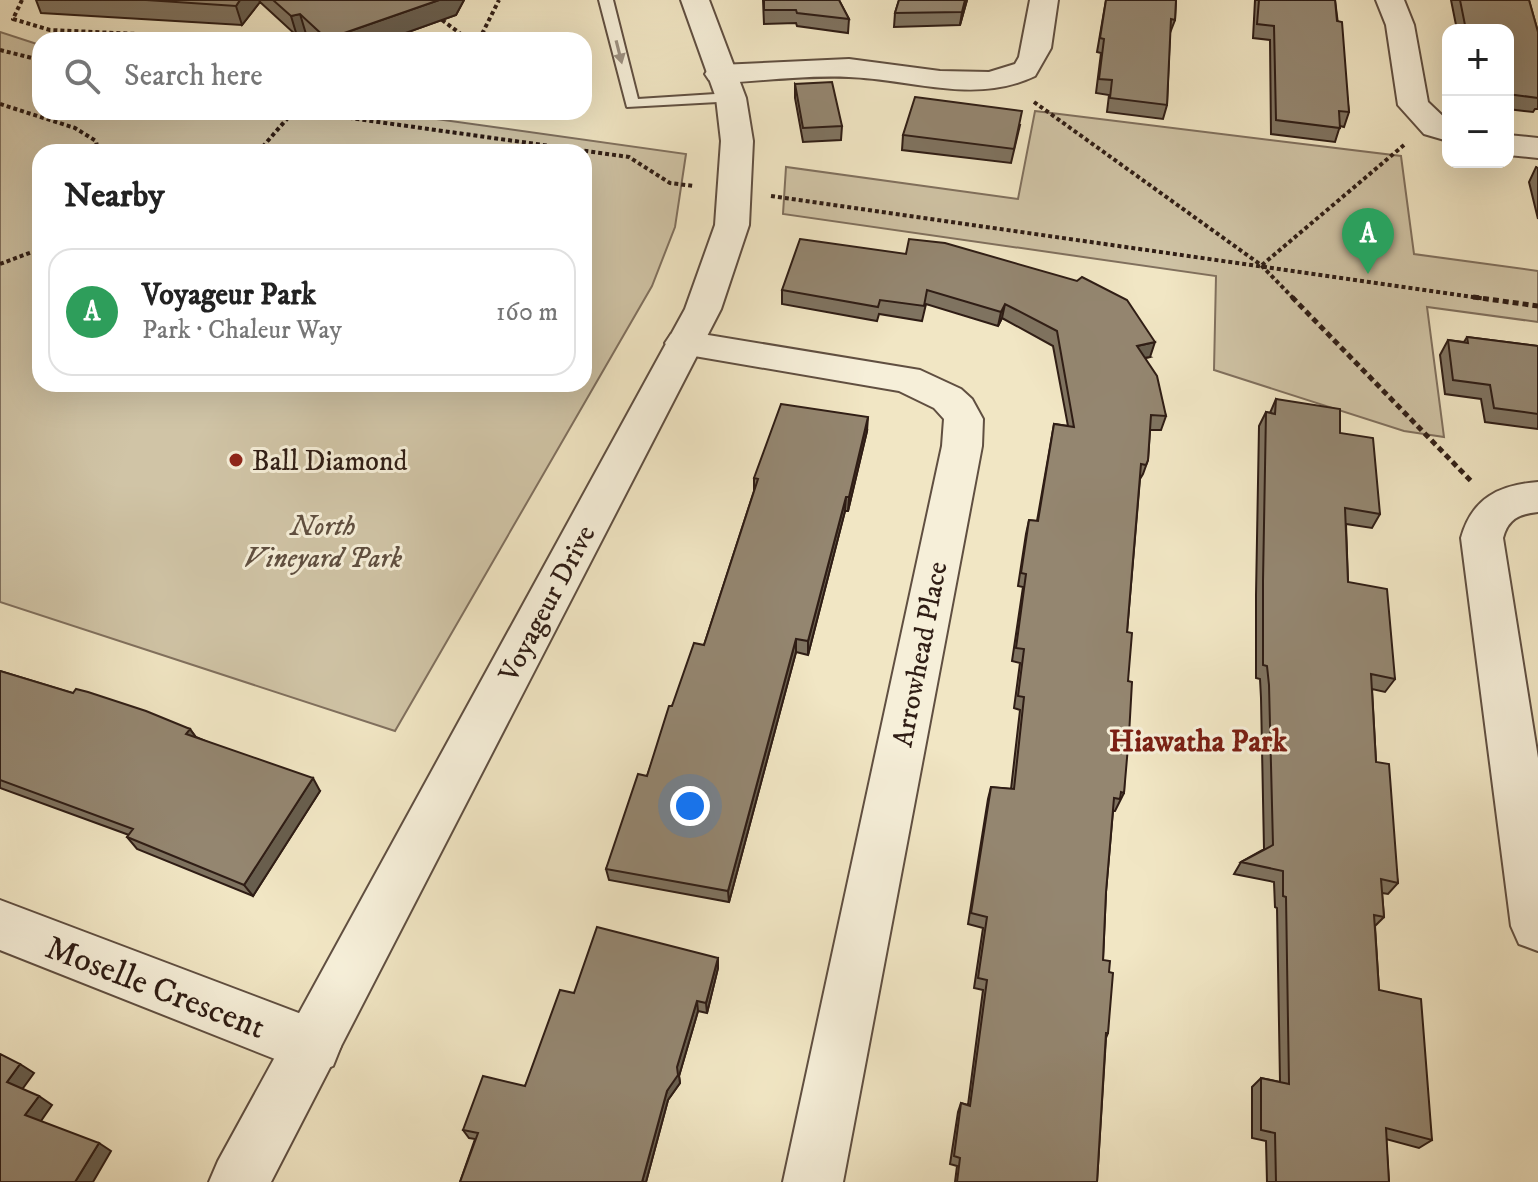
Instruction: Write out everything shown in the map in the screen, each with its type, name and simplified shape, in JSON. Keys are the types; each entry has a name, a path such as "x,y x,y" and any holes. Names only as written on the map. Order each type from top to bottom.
{"street":[{"name":"Voyageur Drive","path":"239,1182 703,309 722,260 732,225 737,141 725,86 695,0"},
{"path":"725,86 845,68 971,81 1008,78 1024,71 1032,63 1044,0"},
{"path":"1390,0 1400,25 1413,105 1441,129"},
{"path":"1514,146 1538,148"},
{"name":"Arrowhead Place","path":"684,343 907,379 939,392 959,409 967,427 952,487 813,1182"},
{"path":"1519,502 1486,520 1482,538 1538,926"},
{"name":"Moselle Crescent","path":"0,925 313,1046"}],"lane":[{"path":"606,0 632,104 725,86"}],"path":[{"path":"22,0 13,19 50,30 94,32"},
{"path":"483,32 499,0"},
{"path":"442,20 458,32"},
{"path":"0,50 32,58"},
{"path":"1008,78 1032,101 1261,265 1459,470 1519,502"},
{"path":"0,104 32,114"},
{"path":"50,120 75,128 97,144"},
{"path":"265,144 286,120"},
{"path":"364,120 536,144"},
{"path":"1261,265 1402,146 1441,129"},
{"path":"592,152 629,157 670,183 1538,306"},
{"path":"0,264 32,253"}],"green space":[{"name":"North Vineyard Park","path":"0,32 32,42 32,120 443,120 686,154 675,227 652,286 592,390 592,144 32,144 32,392 591,392 395,731 0,602"},
{"path":"1035,111 1401,156 1414,254 1538,271 1538,322 1427,307 1444,437 1404,431 1214,370 1216,276 783,214 786,167 1018,199"}],"building":[{"path":"146,0 240,0 236,6"},
{"path":"273,0 439,0 347,32 319,32 300,14 291,16"},
{"path":"764,0 839,0 849,19 797,13 796,10 764,10"},
{"path":"899,0 965,0 962,12 895,13"},
{"path":"1106,0 1176,0 1175,20 1171,19 1167,105 1110,98 1112,80 1099,79 1104,39 1100,38"},
{"path":"1259,0 1335,0 1337,21 1342,22 1349,112 1339,111 1340,128 1276,120 1274,26 1257,24"},
{"path":"1460,0 1529,0 1538,32 1538,98 1514,95 1514,24 1465,24"},
{"path":"832,82 842,126 803,128 795,84"},
{"path":"915,97 1022,111 1014,149 903,135"},
{"path":"800,239 906,254 909,239 945,243 1077,281 1082,277 1127,300 1155,342 1137,346 1157,376 1166,416 1151,415 1148,460 1146,465 1141,464 1127,632 1132,633 1128,681 1132,682 1129,735 1124,793 1121,792 1120,799 1114,798 1106,892 1103,960 1110,961 1109,972 1113,973 1097,1182 957,1182 960,1158 954,1156 961,1103 970,1106 987,980 978,978 987,917 971,913 991,787 1014,789 1024,697 1018,696 1024,649 1016,648 1026,574 1021,573 1029,520 1038,521 1054,424 1074,427 1057,331 1005,304 1001,312 927,290 924,306 880,300 878,307 782,290"},
{"path":"1467,337 1538,346 1538,414 1494,408 1490,385 1453,380 1448,340 1468,343"},
{"path":"1276,399 1340,409 1340,433 1373,438 1380,514 1345,508 1348,582 1387,589 1395,679 1371,674 1376,762 1389,764 1398,883 1381,879 1384,917 1374,915 1379,990 1421,999 1432,1140 1386,1128 1389,1182 1276,1182 1275,1133 1261,1130 1261,1078 1289,1084 1283,871 1241,862 1273,845 1269,685 1267,666 1263,665 1263,581 1266,412 1275,414"},
{"path":"781,404 868,417 808,641 796,639 728,891 606,869 638,774 647,776 669,706 672,706 694,643 704,645 758,479 754,478"},
{"path":"0,671 73,693 76,689 88,692 146,711 190,729 186,734 313,778 244,885 127,837 133,829 0,780"},
{"path":"597,927 718,958 706,1003 697,1001 677,1067 678,1075 667,1091 642,1182 460,1182 478,1133 463,1130 483,1076 525,1086 560,990 574,993"},
{"path":"0,1054 20,1064 7,1082 39,1096 25,1115 99,1143 75,1182 0,1182"}],"place":[{"name":"Voyageur Park","path":"1368,274"},
{"name":"Ball Diamond","path":"236,460"}],"district":[{"name":"Hiawatha Park","path":"1198,741"}]}
